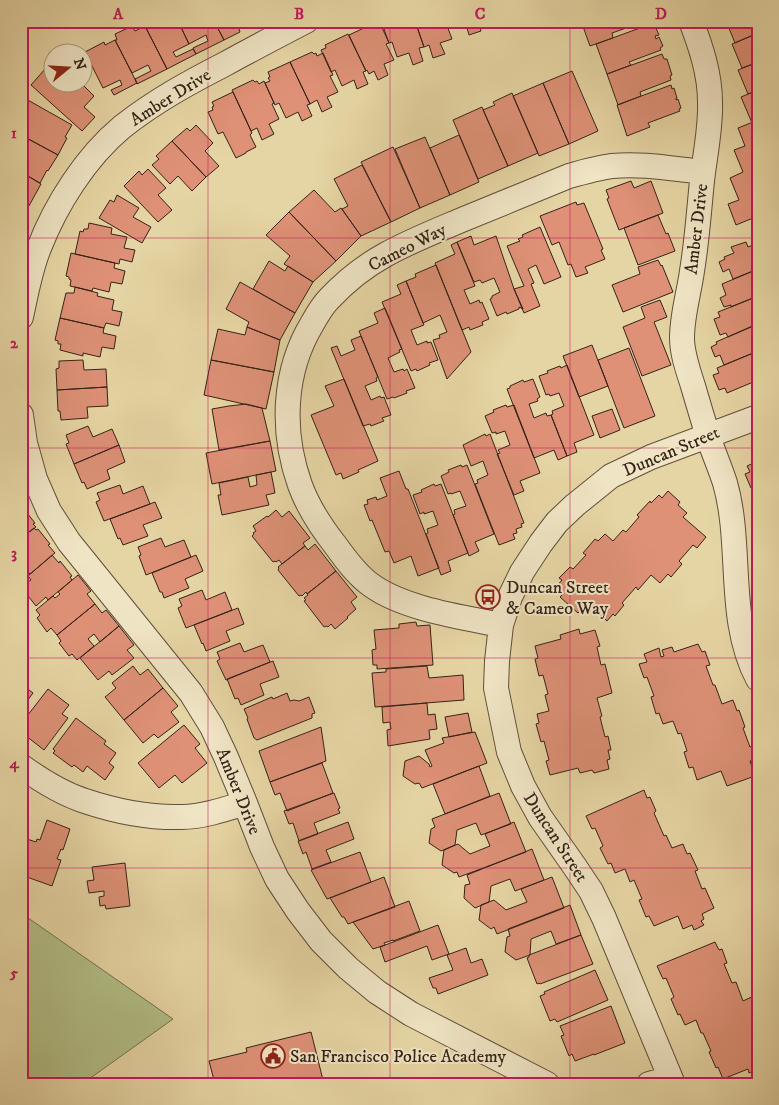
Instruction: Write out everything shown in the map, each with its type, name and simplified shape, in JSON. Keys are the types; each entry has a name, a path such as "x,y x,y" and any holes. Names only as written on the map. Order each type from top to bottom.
{"street":[{"name":"Amber Drive","path":"21,317 38,249 55,213 74,182 94,155 121,128 154,103 306,21"},
{"name":"Amber Drive","path":"691,21 700,42 708,73 710,102 692,269 682,340 685,362 725,483 734,537 740,622 753,670 758,679"},
{"name":"Cameo Way","path":"501,625 444,613 393,597 372,585 351,566 322,528 311,511 300,484 293,459 288,428 287,406 290,384 295,360 301,344 318,313 342,286 383,255 414,240 569,176 589,170 611,166 628,166 703,172"},
{"name":"Amber Drive","path":"21,415 25,442 35,479 49,511 69,542 191,693 212,727 277,879 321,941 348,968 377,992 411,1014 546,1084"},
{"name":"Duncan Street","path":"664,1082 604,918 591,891 540,817 523,786 509,752 496,688 501,625 510,597 522,572 557,522 575,505 611,476 651,457 758,417"},
{"path":"21,766 54,786 83,800 116,810 150,816 184,818 217,812 245,803"}],"green space":[{"path":"21,913 173,1019 82,1084 21,1084"}],"building":[{"path":"153,21 178,21 189,44 173,52 176,57 193,49 196,54 167,69 145,26"},
{"path":"178,21 214,21 224,40 196,54 193,48 208,41 206,35 189,44"},
{"path":"214,21 232,21 230,22 233,29 238,26 240,32 224,40"},
{"path":"370,21 373,24 379,21 389,43 386,44 394,60 384,64 388,75 378,80 374,71 369,74 366,71 349,35 366,27 364,24"},
{"path":"381,21 415,21 424,47 419,48 423,61 413,65 409,53 397,57 392,42 389,43"},
{"path":"415,21 449,21 446,23 452,39 440,43 445,54 433,58 429,45 424,47"},
{"path":"453,21 478,21 481,31 469,35 466,24 455,27"},
{"path":"488,21 501,21 502,23 491,27"},
{"path":"581,21 643,22 612,33 613,38 590,46"},
{"path":"726,21 758,21 758,33 735,43"},
{"path":"651,24 652,27 655,26 659,35 655,36 656,39 659,37 663,46 660,48 661,50 629,62 631,65 607,74 596,44"},
{"path":"132,26 135,31 145,26 167,69 137,84 135,79 151,71 148,65 132,73 115,40 117,40 115,34"},
{"path":"758,33 758,62 742,68 732,44"},
{"path":"348,34 366,71 363,72 368,84 357,89 354,80 342,86 335,70 331,72 321,50 326,48 325,45"},
{"path":"115,40 137,83 114,95 111,90 122,85 120,80 103,88 92,66 92,48 104,42 105,45"},
{"path":"312,52 316,53 317,56 323,53 333,75 330,76 338,92 327,97 332,107 322,112 317,100 310,104 290,62"},
{"path":"662,54 664,59 667,59 672,75 670,76 671,80 640,92 641,96 618,105 607,74"},
{"path":"290,62 310,104 307,105 312,116 302,121 298,112 286,118 279,103 275,105 265,83 270,81 268,72"},
{"path":"758,62 758,90 748,94 738,70"},
{"path":"572,71 598,131 569,144 543,83"},
{"path":"42,72 42,92 90,92 94,96 84,107 95,117 82,131 31,85"},
{"path":"253,80 259,84 264,81 279,119 269,124 274,134 262,140 257,128 251,131 232,90"},
{"path":"543,83 569,144 539,156 513,96"},
{"path":"671,85 672,89 674,88 676,100 678,99 680,111 648,123 650,127 627,136 617,105"},
{"path":"758,90 758,120 752,123 741,97"},
{"path":"233,92 252,133 250,135 256,147 236,158 223,132 218,134 208,112 213,110 212,102"},
{"path":"512,93 538,153 508,166 483,110 495,105 493,102"},
{"path":"26,99 72,125 58,155 21,135 21,107"},
{"path":"482,107 508,166 478,179 453,120"},
{"path":"758,120 758,216 736,225 728,204 739,200 730,178 743,172 734,150 745,146 738,128"},
{"path":"196,125 213,143 205,151 219,166 206,177 172,141 187,128 190,131"},
{"path":"21,135 58,155 40,183 21,172"},
{"path":"459,135 479,182 450,195 430,148"},
{"path":"425,137 450,195 420,208 395,149"},
{"path":"172,141 206,177 192,191 178,176 170,184 152,165 159,159 156,156"},
{"path":"393,147 420,208 391,222 361,162"},
{"path":"362,165 391,222 361,236 342,209 348,206 334,179"},
{"path":"148,169 166,188 158,195 172,210 158,222 124,186 139,171 142,175"},
{"path":"21,172 41,184 25,213 21,211"},
{"path":"631,181 634,188 651,181 663,213 619,230 607,199 609,198 606,190"},
{"path":"314,190 335,212 341,208 361,236 336,261 289,212"},
{"path":"117,195 139,208 133,217 151,227 142,243 99,218 110,200 114,202"},
{"path":"576,202 577,205 584,203 603,249 601,250 605,259 585,267 588,273 576,277 571,264 568,265 559,242 552,245 540,216"},
{"path":"289,212 336,261 313,282 284,264 290,256 266,235"},
{"path":"658,215 675,251 638,265 624,228"},
{"path":"89,223 112,228 111,234 127,237 124,248 135,250 132,262 120,259 119,264 75,254 80,231 83,232 84,229 88,229"},
{"path":"540,227 561,277 544,284 536,265 528,269 534,283 531,284 540,306 524,313 514,289 524,286 507,246 520,241 518,239 523,237 522,235"},
{"path":"471,236 474,245 496,236 514,289 523,309 519,307 519,309 507,314 506,312 497,316 490,299 500,292 494,278 482,283 480,280 474,282 457,242"},
{"path":"457,242 475,286 464,290 470,304 479,300 480,303 482,302 489,319 482,322 483,325 470,330 469,327 462,330 435,263 455,254 451,245"},
{"path":"746,242 748,247 758,243 758,269 733,279 729,269 723,272 719,262 725,259 724,257 734,253 731,247"},
{"path":"71,253 115,263 114,268 125,271 122,284 111,282 109,292 93,288 92,291 70,286 71,280 66,276"},
{"path":"658,260 673,292 623,312 612,285 640,274 638,267"},
{"path":"269,261 285,271 288,266 313,282 295,313 253,289"},
{"path":"436,265 471,352 447,379 433,340 440,338 439,335 447,332 440,315 423,323 406,281 416,277 415,274"},
{"path":"758,269 758,296 731,307 731,305 724,307 720,298 726,295 722,284"},
{"path":"406,281 424,325 411,330 417,345 427,341 427,343 431,342 438,360 429,363 430,365 417,371 416,369 411,371 382,302 401,294 397,285"},
{"path":"240,282 295,313 280,340 247,327 249,322 226,309"},
{"path":"75,287 98,293 97,296 114,300 112,310 122,312 119,326 106,323 104,328 60,318 66,293 74,293"},
{"path":"758,296 758,324 728,337 726,333 720,335 714,319 720,317 718,312"},
{"path":"660,300 667,317 654,322 671,365 642,376 623,327 645,318 641,307"},
{"path":"385,308 402,349 388,358 394,372 407,369 415,388 406,391 407,393 387,399 359,331 378,323 374,313"},
{"path":"60,318 104,328 103,333 116,336 114,349 102,347 100,357 83,353 83,356 60,350 61,344 58,344 58,341 55,340"},
{"path":"757,324 758,351 724,365 720,355 715,357 711,347 717,344 716,342"},
{"path":"247,327 280,340 274,372 211,360 218,329 245,335"},
{"path":"361,336 378,377 376,378 377,381 365,386 371,400 380,396 381,398 384,397 391,415 382,418 384,421 371,426 370,424 363,426 331,348 337,346 341,356 355,350 351,340"},
{"path":"592,345 608,386 579,397 563,356"},
{"path":"629,348 655,416 624,428 598,360"},
{"path":"758,351 758,380 727,393 725,388 719,390 713,375 719,373 717,368"},
{"path":"83,360 84,370 106,369 107,387 57,390 56,369 59,368 59,361"},
{"path":"211,360 274,372 266,409 204,395"},
{"path":"567,365 594,435 574,443 577,452 567,456 551,415 553,414 552,411 564,406 559,393 550,396 549,394 546,395 539,376 548,373 547,371"},
{"path":"344,379 378,461 343,479 341,473 336,475 311,415 334,406 325,386"},
{"path":"533,379 540,397 537,399 538,401 529,404 534,418 546,413 547,416 551,415 567,456 558,460 554,450 534,458 507,389 523,380 524,382"},
{"path":"107,387 108,406 87,407 88,418 61,420 60,411 58,411 57,390"},
{"path":"246,404 262,408 270,441 219,450 212,409"},
{"path":"506,405 507,407 514,405 540,473 520,481 524,491 514,495 497,454 500,453 498,450 510,445 505,431 496,434 496,432 492,433 485,416 494,412 493,410"},
{"path":"612,409 620,430 600,438 592,416"},
{"path":"88,426 93,437 112,429 119,445 74,464 66,444 69,443 66,435"},
{"path":"485,434 486,436 490,434 524,523 521,524 522,527 516,529 517,533 513,534 515,539 499,545 475,484 478,483 477,480 488,475 483,461 471,466 463,445"},
{"path":"270,441 276,471 212,484 206,453"},
{"path":"119,445 125,462 107,470 110,479 87,489 84,482 82,483 74,464"},
{"path":"758,461 757,490 756,486 751,488 745,474 750,472 747,466"},
{"path":"461,465 462,467 467,465 494,534 475,542 479,551 469,556 453,515 455,514 454,510 466,506 460,491 448,494 441,476 449,472 448,470"},
{"path":"399,471 439,568 418,576 411,556 394,563 389,551 385,552 364,505 368,504 367,500 376,497 377,500 387,496 380,478"},
{"path":"271,472 275,493 266,495 269,505 222,515 218,495 221,495 219,483 248,477 250,487 257,485 256,475"},
{"path":"434,484 435,486 441,484 468,553 448,561 451,571 441,575 426,534 428,533 427,529 438,525 433,511 420,514 413,495 422,492 421,490"},
{"path":"120,485 123,494 143,486 150,504 104,521 96,502 100,500 97,493"},
{"path":"668,491 680,502 678,505 687,513 683,517 706,537 697,548 693,545 679,561 682,564 671,577 668,574 660,583 651,575 638,590 636,587 622,603 624,605 615,616 613,614 607,621 587,603 578,613 560,597 563,594 556,587 562,580 559,578 570,567 573,569 586,555 583,553 595,539 598,541 605,534 613,541 623,530 626,532 639,517 637,515 650,501 651,503 659,495 662,498"},
{"path":"155,502 162,518 143,525 148,536 123,545 120,538 118,539 110,519"},
{"path":"23,508 36,527 21,538 21,509"},
{"path":"276,510 282,517 289,511 310,538 303,543 305,546 282,564 279,560 273,562 252,536 256,531 253,526"},
{"path":"34,528 38,529 55,553 30,574 26,569 21,573 21,538"},
{"path":"161,538 165,547 184,540 191,557 146,575 139,556 141,555 138,547"},
{"path":"315,544 336,571 307,594 306,592 299,596 278,570 278,567 305,546 308,550"},
{"path":"52,555 59,563 60,561 72,576 70,577 72,580 48,600 46,597 36,606 21,587 31,580 28,576"},
{"path":"196,555 203,571 185,579 189,588 164,598 152,573"},
{"path":"336,571 357,597 351,602 356,609 335,629 331,624 328,627 324,627 304,601 306,600 304,598"},
{"path":"78,575 91,591 87,594 95,604 57,635 51,628 47,632 37,618 40,615 36,610 53,596 55,598 60,594 58,592"},
{"path":"202,590 206,600 225,592 232,610 186,628 178,608 182,606 179,599"},
{"path":"95,604 102,613 106,610 119,626 100,642 94,634 88,639 94,646 77,660 72,654 69,656 59,643 61,641 57,635"},
{"path":"238,608 244,624 226,631 230,641 206,651 194,625"},
{"path":"416,622 417,626 430,625 433,665 377,669 377,665 373,665 372,650 376,649 374,630 399,628 399,624"},
{"path":"119,626 134,645 127,650 134,658 112,675 109,671 98,680 80,658"},
{"path":"579,629 580,634 595,630 600,646 597,647 601,665 605,664 612,693 597,698 605,737 608,736 611,750 608,750 610,759 607,760 609,769 594,773 592,770 580,773 578,768 550,775 546,761 549,760 544,741 541,742 536,724 539,723 537,714 549,711 545,695 548,694 543,675 539,676 535,659 538,658 535,646 561,639 560,635"},
{"path":"240,643 244,652 263,645 270,662 226,680 217,661 220,659 217,652"},
{"path":"698,644 702,652 705,651 710,665 706,666 722,704 733,700 737,711 739,710 745,727 743,728 757,759 750,761 755,776 727,786 721,771 697,780 693,767 689,768 684,752 687,751 681,733 678,734 673,721 663,724 659,713 656,714 651,697 654,696 647,677 644,678 639,664 647,662 644,654 659,648 661,657 664,656 662,650 672,647 674,652"},
{"path":"273,661 279,677 260,684 264,695 241,705 238,698 235,699 227,679"},
{"path":"133,666 140,675 148,669 163,688 124,720 105,697 116,688 112,683"},
{"path":"427,666 429,678 463,675 464,700 375,707 372,673 386,672 386,669"},
{"path":"21,684 33,693 21,709"},
{"path":"163,688 178,706 171,712 179,722 158,738 154,734 143,743 124,720"},
{"path":"48,689 69,705 62,714 68,718 44,750 21,732 21,724"},
{"path":"287,693 290,701 299,701 309,697 315,713 312,714 312,718 257,740 254,738 244,709"},
{"path":"427,703 428,715 435,714 437,729 429,730 430,739 388,746 387,730 391,729 390,722 383,723 382,707"},
{"path":"468,713 472,732 449,737 445,717"},
{"path":"76,718 106,741 104,744 116,753 109,763 114,767 105,780 87,766 83,772 74,765 72,767 53,753 55,751 53,749"},
{"path":"184,725 200,744 195,748 207,763 182,783 175,775 159,788 138,763"},
{"path":"321,727 326,761 270,782 259,751"},
{"path":"475,732 487,763 422,788 419,783 415,784 403,776 405,761 419,756 430,767 432,766 425,750 444,743 442,738"},
{"path":"322,763 333,793 287,811 280,793 275,795 270,782"},
{"path":"479,766 490,796 445,814 433,784"},
{"path":"644,790 647,798 650,797 656,811 654,813 664,836 666,835 672,848 683,844 687,854 690,853 698,870 695,871 702,889 705,888 714,908 702,914 704,919 701,921 704,925 694,930 692,925 683,929 678,916 654,926 649,916 646,917 639,900 642,899 634,880 630,882 625,869 615,873 611,863 608,864 600,848 603,846 595,828 592,829 586,816"},
{"path":"334,793 340,813 314,823 318,834 299,841 293,823 289,824 284,811"},
{"path":"499,793 511,824 481,835 476,823 457,830 455,845 441,851 429,843 431,829 435,827 432,819"},
{"path":"47,820 70,829 63,850 61,849 57,859 61,860 52,886 24,876 25,871 21,870 21,837 36,842 37,839 40,840"},
{"path":"348,822 354,839 326,850 331,862 312,869 306,852 303,854 298,841"},
{"path":"514,822 526,852 459,877 457,872 454,873 442,865 444,850 458,844 470,854 490,846 485,834"},
{"path":"532,849 544,880 515,891 510,879 491,886 489,902 475,908 464,898 465,885 470,884 467,875"},
{"path":"360,852 371,882 327,899 311,870"},
{"path":"125,863 130,906 106,909 105,905 100,906 99,897 104,896 104,891 89,893 87,881 94,880 92,867"},
{"path":"384,877 395,907 348,924 330,898"},
{"path":"552,877 564,908 497,934 494,927 491,929 479,920 481,905 494,900 506,910 527,902 521,889"},
{"path":"409,901 420,931 384,943 385,945 373,949 353,922"},
{"path":"570,905 581,935 556,944 551,931 531,939 530,955 516,960 505,952 507,937 510,936 508,929"},
{"path":"438,925 449,954 432,960 427,946 385,962 380,947"},
{"path":"581,935 593,964 537,984 527,958 529,955"},
{"path":"715,942 719,950 722,949 727,963 724,964 732,983 736,982 743,1001 754,996 758,1006 758,1069 749,1073 748,1069 723,1079 718,1067 716,1068 709,1052 711,1051 696,1020 685,1025 680,1014 678,1015 671,999 674,997 666,978 663,979 657,966"},
{"path":"466,948 471,963 482,959 488,975 438,994 429,978 453,970 447,955"},
{"path":"595,970 608,1000 557,1022 555,1019 550,1021 540,996 545,994 544,992"},
{"path":"611,1006 625,1043 575,1061 572,1054 569,1056 561,1036 564,1035 560,1026"},
{"name":"San Francisco Police Academy","path":"311,1032 324,1084 215,1084 209,1061 247,1052 246,1048"}],"place":[{"name":"Duncan Street & Cameo Way","path":"488,597"},
{"name":"San Francisco Police Academy","path":"273,1056"}]}
